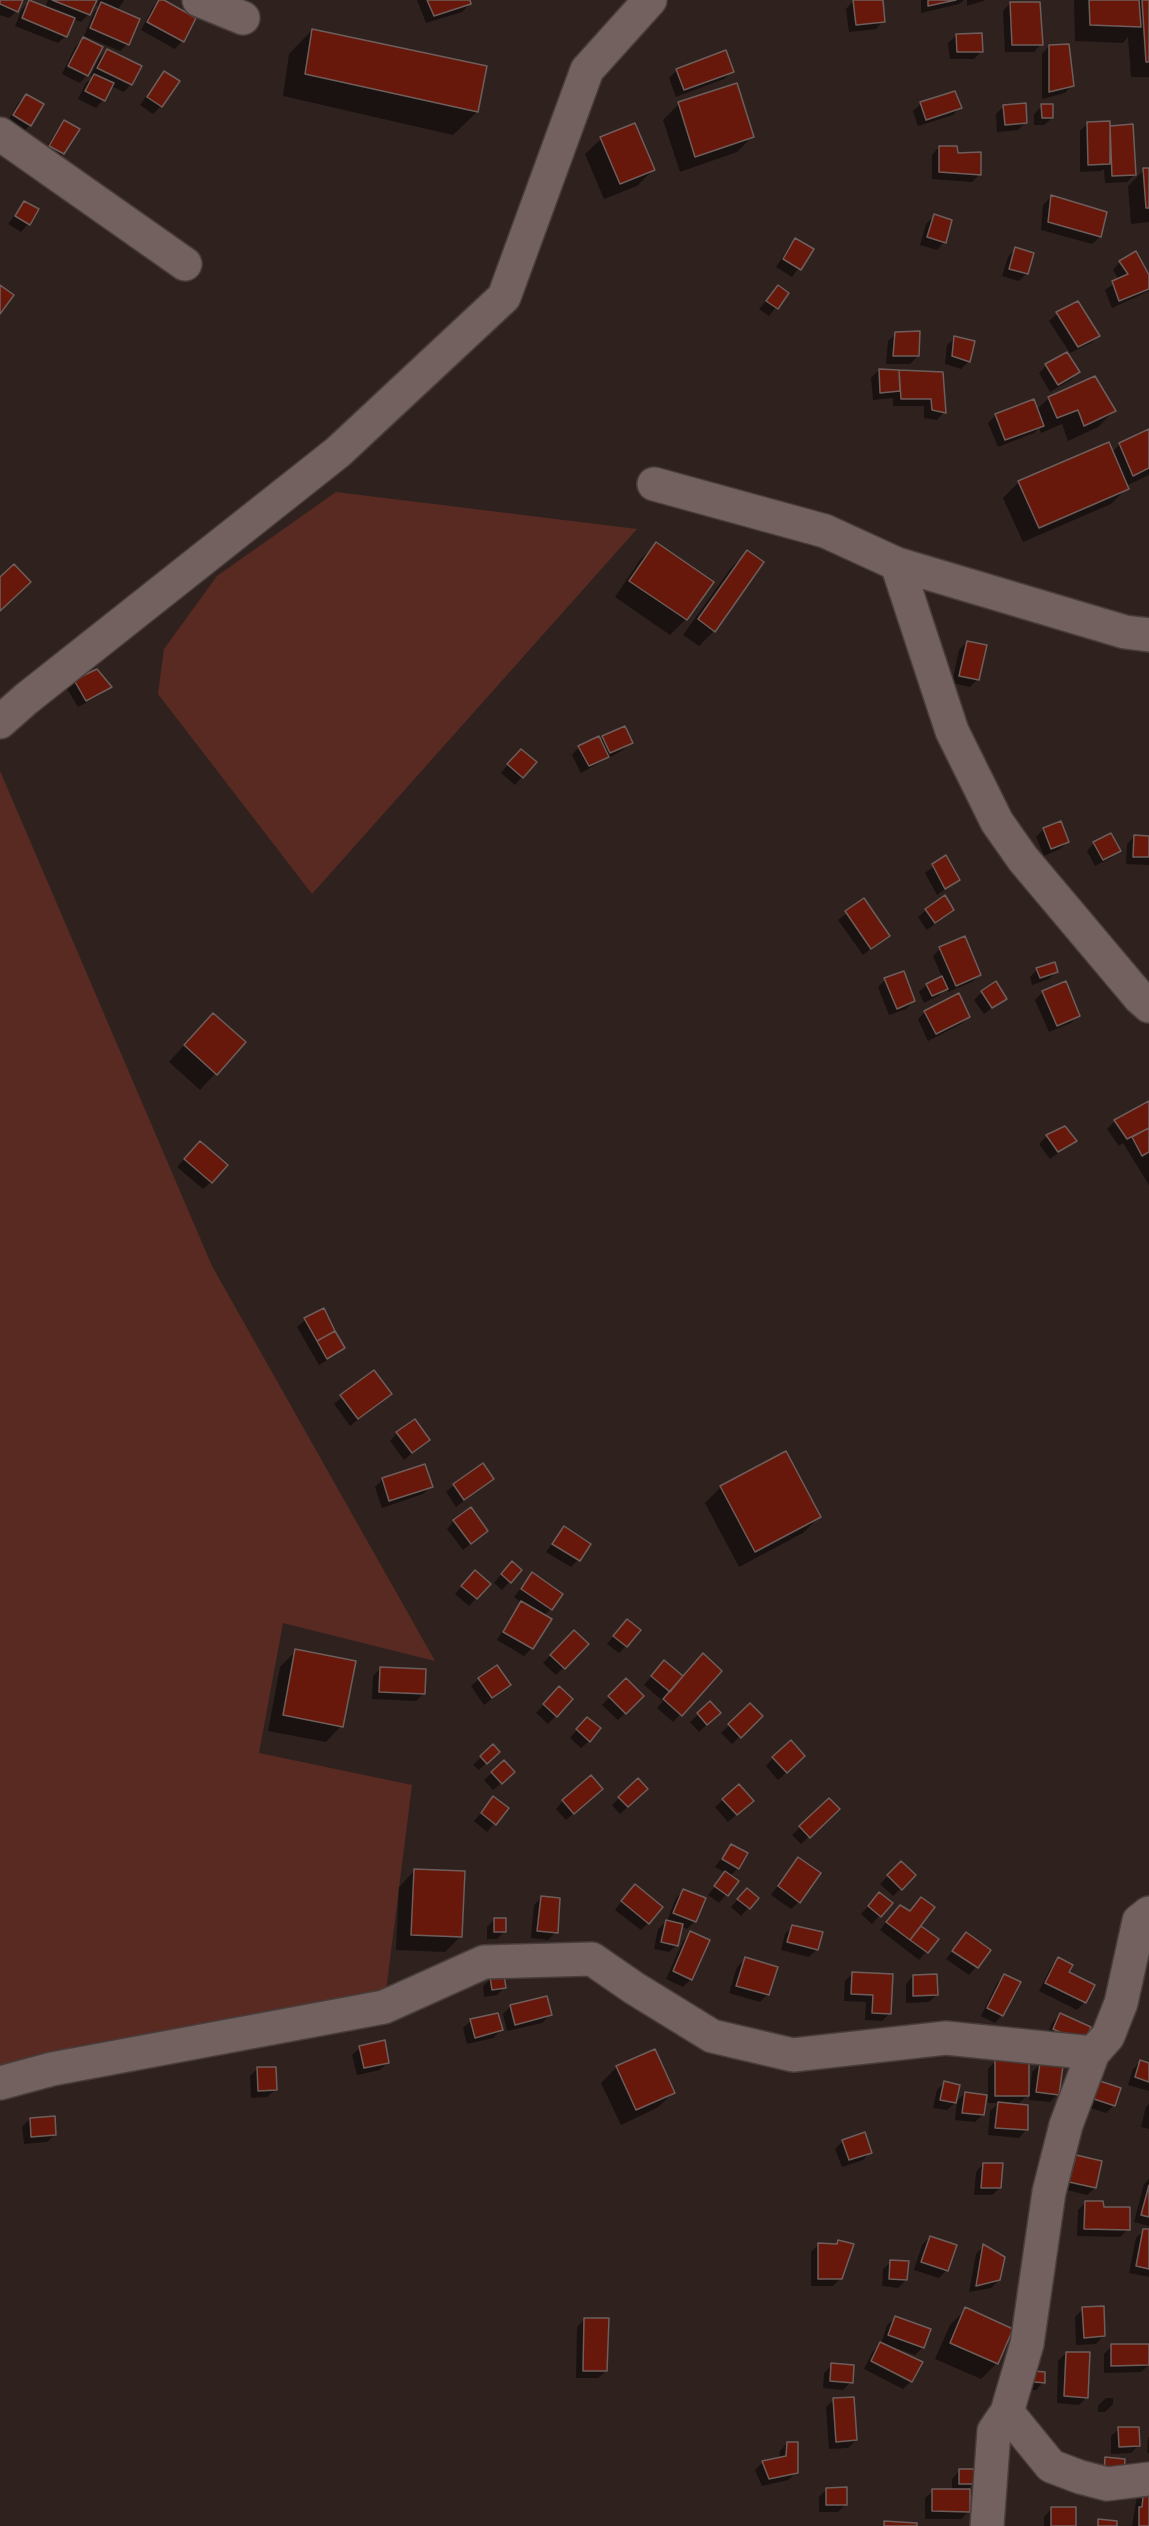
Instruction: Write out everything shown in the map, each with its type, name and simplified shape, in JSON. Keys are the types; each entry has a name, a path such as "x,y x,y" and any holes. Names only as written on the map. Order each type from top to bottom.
{"street":[{"path":"199,0 243,18"},
{"path":"0,722 338,452 504,297 587,70 650,0"},
{"path":"0,134 185,264"},
{"path":"654,484 825,531 897,564 1125,632 1149,635"},
{"path":"897,564 952,731 997,822 1023,859 1149,1006"},
{"path":"987,2526 994,2431 1007,2412 1027,2344 1052,2180 1066,2125 1093,2054 1108,2036 1121,2003 1139,1972 1139,1921 1149,1913"},
{"path":"0,2083 52,2069 384,2007 484,1962 592,1959 712,2036 793,2055 946,2038 1093,2054"},
{"path":"1007,2412 1051,2466 1107,2484 1149,2479"}],"shaded area":[{"path":"336,492 637,529 312,894 158,694 164,649 217,576"},
{"path":"0,771 212,1266 435,1661 283,1623 259,1753 412,1785 384,2007 0,2083"}],"building":[{"path":"0,0 23,0 18,12 0,4"},
{"path":"29,0 75,18 67,37 22,18"},
{"path":"52,0 97,0 90,15"},
{"path":"159,0 164,0 196,18 184,42 147,22"},
{"path":"427,0 470,0 471,4 434,16"},
{"path":"853,0 883,0 885,22 856,25"},
{"path":"928,0 956,0 928,6"},
{"path":"1089,0 1139,0 1141,27 1090,25"},
{"path":"1142,0 1149,0 1149,62 1146,62"},
{"path":"101,2 140,19 129,45 90,28"},
{"path":"1010,2 1040,2 1043,45 1012,45"},
{"path":"312,29 487,66 478,112 305,74"},
{"path":"982,33 983,52 957,52 956,34"},
{"path":"83,37 103,47 88,76 68,66"},
{"path":"1069,44 1074,86 1049,92 1049,45"},
{"path":"107,49 142,66 132,85 97,68"},
{"path":"726,50 734,72 684,90 676,69"},
{"path":"164,71 180,81 162,107 147,97"},
{"path":"94,74 114,83 105,101 85,91"},
{"path":"737,83 754,137 695,157 678,102"},
{"path":"955,91 962,108 926,120 920,102"},
{"path":"26,94 44,104 31,126 13,115"},
{"path":"1026,103 1027,123 1005,125 1003,105"},
{"path":"1041,104 1053,104 1053,118 1042,118"},
{"path":"64,120 80,129 64,154 49,146"},
{"path":"1110,121 1110,164 1088,165 1087,122"},
{"path":"635,123 655,170 620,184 600,137"},
{"path":"1133,124 1136,175 1112,176 1110,126"},
{"path":"939,146 957,146 958,153 981,152 981,175 939,172"},
{"path":"1143,168 1149,168 1149,208 1146,208"},
{"path":"1051,195 1107,212 1101,237 1048,222"},
{"path":"24,201 39,209 30,225 15,216"},
{"path":"934,214 952,220 946,243 927,237"},
{"path":"795,238 814,249 801,270 783,259"},
{"path":"1015,247 1034,253 1028,274 1009,269"},
{"path":"1136,251 1149,275 1149,289 1119,301 1112,281 1128,274 1119,261"},
{"path":"0,285 14,295 0,314"},
{"path":"778,285 789,293 778,309 766,301"},
{"path":"1078,301 1100,336 1078,347 1056,312"},
{"path":"920,331 919,356 893,356 895,332"},
{"path":"954,336 975,341 970,362 952,356"},
{"path":"1067,352 1080,372 1058,385 1045,364"},
{"path":"879,369 899,370 900,391 880,393"},
{"path":"899,370 943,372 946,413 932,410 931,399 901,399"},
{"path":"1095,376 1116,411 1084,426 1078,410 1057,418 1048,397"},
{"path":"1034,399 1044,426 1005,440 995,414"},
{"path":"1149,429 1149,468 1133,476 1119,443"},
{"path":"1109,442 1129,489 1039,528 1018,481"},
{"path":"656,542 714,582 687,620 629,581"},
{"path":"747,550 764,562 715,632 698,619"},
{"path":"14,564 31,582 0,611 0,577"},
{"path":"967,641 987,645 979,680 959,676"},
{"path":"97,669 112,687 86,701 74,680"},
{"path":"625,726 633,743 610,753 602,736"},
{"path":"599,736 609,757 589,766 578,746"},
{"path":"521,749 537,762 523,778 507,764"},
{"path":"1061,821 1069,842 1051,849 1043,828"},
{"path":"1111,833 1121,851 1103,860 1093,842"},
{"path":"1134,835 1149,836 1149,857 1133,857"},
{"path":"946,855 960,880 945,889 932,864"},
{"path":"945,895 954,910 935,923 925,909"},
{"path":"864,898 890,936 871,949 845,911"},
{"path":"965,936 981,975 956,986 939,947"},
{"path":"1055,962 1058,972 1040,978 1036,968"},
{"path":"904,971 915,1001 897,1009 884,978"},
{"path":"942,976 948,989 932,996 926,984"},
{"path":"996,981 1007,999 992,1008 981,991"},
{"path":"1066,981 1080,1016 1057,1026 1042,991"},
{"path":"959,993 970,1017 936,1034 924,1011"},
{"path":"213,1013 246,1042 217,1075 184,1045"},
{"path":"1149,1101 1149,1128 1127,1139 1114,1120"},
{"path":"1065,1126 1077,1141 1058,1152 1046,1135"},
{"path":"1149,1128 1149,1152 1142,1156 1132,1137"},
{"path":"200,1141 228,1165 212,1183 184,1159"},
{"path":"324,1308 335,1331 317,1341 304,1318"},
{"path":"335,1331 345,1348 327,1359 317,1341"},
{"path":"374,1370 392,1394 358,1419 340,1395"},
{"path":"415,1419 430,1440 412,1453 396,1432"},
{"path":"786,1451 821,1517 755,1552 720,1486"},
{"path":"483,1463 494,1479 464,1500 453,1484"},
{"path":"425,1464 433,1487 389,1501 382,1478"},
{"path":"471,1507 488,1531 471,1544 453,1520"},
{"path":"564,1526 591,1544 580,1561 552,1544"},
{"path":"512,1561 522,1570 511,1583 501,1574"},
{"path":"475,1570 491,1584 477,1599 461,1586"},
{"path":"532,1572 563,1594 552,1610 521,1589"},
{"path":"521,1601 552,1619 533,1649 503,1632"},
{"path":"627,1619 641,1630 627,1647 613,1636"},
{"path":"574,1630 589,1644 565,1669 550,1655"},
{"path":"295,1649 356,1661 343,1727 283,1715"},
{"path":"703,1653 722,1671 682,1716 663,1699"},
{"path":"664,1660 683,1676 670,1692 651,1676"},
{"path":"497,1665 511,1685 492,1698 478,1678"},
{"path":"380,1667 426,1669 425,1694 379,1692"},
{"path":"626,1678 644,1696 626,1714 608,1696"},
{"path":"559,1686 573,1699 557,1717 543,1704"},
{"path":"710,1701 721,1713 707,1725 697,1713"},
{"path":"750,1703 763,1716 741,1738 728,1724"},
{"path":"587,1717 601,1728 590,1742 576,1729"},
{"path":"791,1740 805,1756 787,1773 772,1757"},
{"path":"493,1744 500,1752 487,1764 480,1756"},
{"path":"504,1760 515,1772 502,1784 491,1772"},
{"path":"591,1775 603,1789 574,1814 562,1800"},
{"path":"638,1778 648,1789 628,1807 618,1797"},
{"path":"739,1784 754,1801 737,1815 722,1799"},
{"path":"493,1796 509,1808 496,1825 481,1813"},
{"path":"829,1798 840,1809 810,1838 799,1826"},
{"path":"731,1844 748,1853 739,1869 722,1859"},
{"path":"798,1857 821,1873 800,1903 778,1886"},
{"path":"901,1861 916,1875 902,1890 887,1875"},
{"path":"414,1869 465,1871 462,1937 411,1935"},
{"path":"725,1871 739,1881 728,1896 714,1886"},
{"path":"635,1884 663,1907 649,1924 621,1901"},
{"path":"747,1888 759,1898 750,1909 737,1899"},
{"path":"683,1889 706,1898 696,1922 673,1913"},
{"path":"879,1892 893,1903 881,1917 868,1906"},
{"path":"541,1896 560,1898 558,1933 537,1931"},
{"path":"921,1897 935,1907 910,1940 886,1922 900,1905 910,1911"},
{"path":"494,1918 506,1918 506,1932 494,1932"},
{"path":"666,1920 683,1924 678,1946 661,1942"},
{"path":"792,1925 823,1932 818,1950 787,1942"},
{"path":"921,1926 939,1939 928,1953 910,1940"},
{"path":"690,1931 710,1940 692,1980 673,1971"},
{"path":"966,1932 991,1950 978,1968 952,1951"},
{"path":"745,1957 778,1967 769,1995 736,1986"},
{"path":"1058,1957 1073,1965 1069,1972 1095,1985 1086,2003 1045,1983"},
{"path":"852,1972 893,1974 891,2014 872,2013 873,1995 851,1994"},
{"path":"937,1974 938,1995 913,1996 913,1975"},
{"path":"1004,1974 1021,1982 1003,2016 987,2008"},
{"path":"504,1975 506,1988 492,1990 490,1977"},
{"path":"547,1996 552,2015 515,2025 510,2005"},
{"path":"498,2013 503,2030 475,2038 470,2019"},
{"path":"1060,2013 1091,2027 1084,2043 1053,2029"},
{"path":"385,2040 389,2063 364,2068 359,2046"},
{"path":"655,2049 675,2093 636,2110 616,2066"},
{"path":"995,2059 1029,2060 1029,2096 995,2096"},
{"path":"1140,2060 1149,2063 1149,2082 1135,2077"},
{"path":"1040,2063 1063,2066 1059,2095 1036,2092"},
{"path":"257,2067 276,2067 277,2090 258,2091"},
{"path":"1091,2078 1121,2088 1115,2106 1085,2096"},
{"path":"944,2081 960,2085 956,2103 940,2100"},
{"path":"965,2092 987,2095 984,2115 962,2113"},
{"path":"998,2102 1028,2105 1028,2130 995,2128"},
{"path":"55,2116 56,2135 31,2137 30,2118"},
{"path":"865,2132 872,2153 849,2160 842,2140"},
{"path":"1076,2155 1102,2161 1096,2188 1069,2182"},
{"path":"983,2163 1003,2163 1001,2188 981,2188"},
{"path":"1149,2185 1149,2217 1141,2215"},
{"path":"1085,2201 1103,2201 1104,2207 1130,2207 1130,2230 1084,2229"},
{"path":"1143,2229 1149,2229 1149,2269 1136,2266"},
{"path":"930,2236 957,2245 948,2271 921,2262"},
{"path":"838,2240 854,2244 842,2279 818,2279 818,2243 837,2244"},
{"path":"983,2244 1005,2257 1000,2280 976,2286"},
{"path":"890,2260 909,2261 907,2280 889,2279"},
{"path":"1104,2306 1105,2336 1084,2338 1082,2307"},
{"path":"965,2307 1013,2329 998,2364 950,2343"},
{"path":"895,2316 931,2329 924,2348 888,2335"},
{"path":"584,2318 609,2318 607,2371 583,2371"},
{"path":"880,2342 923,2362 912,2382 871,2361"},
{"path":"1111,2344 1149,2344 1149,2365 1111,2366"},
{"path":"1066,2352 1090,2352 1088,2398 1064,2396"},
{"path":"831,2363 854,2365 853,2383 830,2381"},
{"path":"1034,2371 1045,2372 1045,2383 1034,2382"},
{"path":"854,2397 857,2440 836,2442 833,2398"},
{"path":"1118,2427 1139,2427 1140,2446 1119,2447"},
{"path":"787,2442 798,2442 798,2473 769,2479 762,2461 786,2456"},
{"path":"1105,2457 1125,2459 1124,2477 1104,2476"},
{"path":"959,2469 974,2469 974,2484 959,2484"},
{"path":"847,2487 847,2505 826,2505 826,2488"},
{"path":"1144,2487 1149,2488 1149,2526 1139,2526 1139,2507 1142,2507"},
{"path":"932,2489 970,2489 970,2512 932,2511"},
{"path":"1051,2507 1076,2507 1076,2526 1051,2526"},
{"path":"1098,2519 1117,2521 1117,2526 1098,2526"},
{"path":"884,2521 917,2523 917,2526 884,2526"}]}
